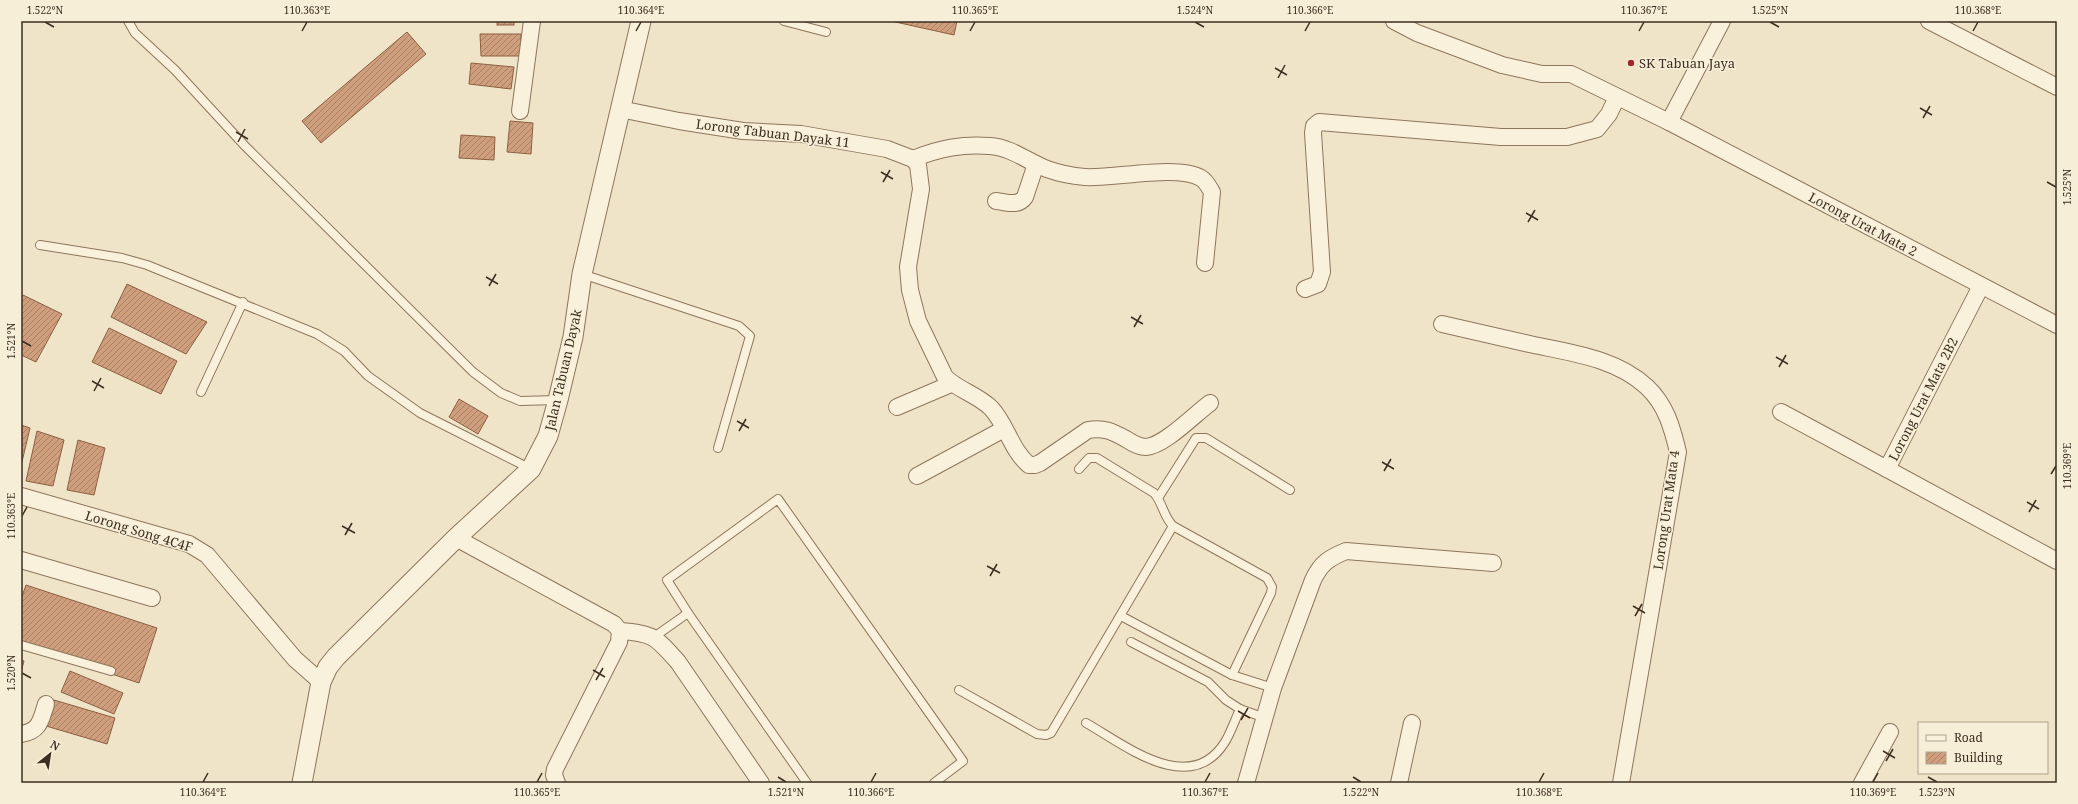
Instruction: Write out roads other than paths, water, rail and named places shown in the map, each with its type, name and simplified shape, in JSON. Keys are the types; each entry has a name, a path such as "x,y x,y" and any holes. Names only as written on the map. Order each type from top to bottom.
{"street":[{"path":"520,110 532,21"},
{"name":"Jalan Tabuan Dayak","path":"302,783 321,682 328,667 336,657 456,538 531,469 548,436 573,337 582,274 641,21"},
{"name":"Lorong Urat Mata 2","path":"1394,21 1417,32 1502,65 1542,74 1571,74 1669,122 2057,325"},
{"path":"1669,122 1722,21"},
{"path":"1929,21 2057,87"},
{"path":"1306,289 1318,284 1322,272 1312,133 1314,126 1319,122 1501,137 1566,137 1598,129 1604,122 1617,97"},
{"name":"Lorong Tabuan Dayak 11","path":"620,109 679,121 743,131 801,134 887,148 913,159"},
{"path":"1205,263 1212,192 1207,184 1200,178 1179,174 1147,173 1086,177 1047,169 1018,155 992,146 961,146 937,150 913,159 918,165 921,189 908,267 910,290 918,321 945,377 951,384 990,407 1022,460 1028,465 1035,465 1088,430 1096,428 1104,429 1135,444 1147,447 1169,435 1210,403"},
{"path":"996,201 1018,204 1022,202 1036,164"},
{"name":"Lorong Urat Mata 2B2","path":"1981,286 1888,469 2057,561"},
{"name":"Lorong Urat Mata 4","path":"1442,324 1594,358 1628,373 1647,387 1662,405 1672,427 1678,452 1622,783"},
{"path":"897,407 951,384"},
{"path":"1781,412 1888,469"},
{"path":"917,476 1004,429"},
{"name":"Lorong Song 4C4F","path":"21,496 189,544 207,555 294,659 321,682"},
{"path":"456,538 614,624 620,631 619,642 555,769 554,775 557,783"},
{"path":"1246,783 1273,688 1319,566 1332,557 1346,551 1493,563"},
{"path":"21,560 152,598"},
{"path":"620,631 642,632 654,637 678,662 761,783"},
{"path":"21,734 31,732 36,728 46,704"},
{"path":"1399,783 1412,723"},
{"path":"1862,783 1890,732"}],"lane":[{"path":"128,21 136,33 175,70 245,146 473,372 500,393 520,400 558,400"},
{"path":"784,21 826,32"},
{"path":"40,245 122,258 146,265 243,302 317,334 344,351 368,376 420,413 531,469"},
{"path":"582,274 739,326 750,336 718,448"},
{"path":"201,392 243,302"},
{"path":"1158,498 1196,438 1201,437 1206,438 1290,490"},
{"path":"1079,469 1089,458 1097,458 1154,493 1158,498 1166,519 1173,526 1262,575 1270,582 1271,593 1232,675"},
{"path":"806,783 688,614 667,580 778,499 963,761 934,783"},
{"path":"959,690 1037,734 1046,735 1051,733 1173,526"},
{"path":"654,637 688,614"},
{"path":"1121,616 1232,675 1273,688"},
{"path":"1131,642 1208,682 1226,700 1240,709 1265,718"},
{"path":"21,645 111,671"},
{"path":"1086,723 1155,762 1175,766 1196,767 1211,758 1225,742 1240,709"}],"place":[{"name":"SK Tabuan Jaya","path":"1631,63"}]}
